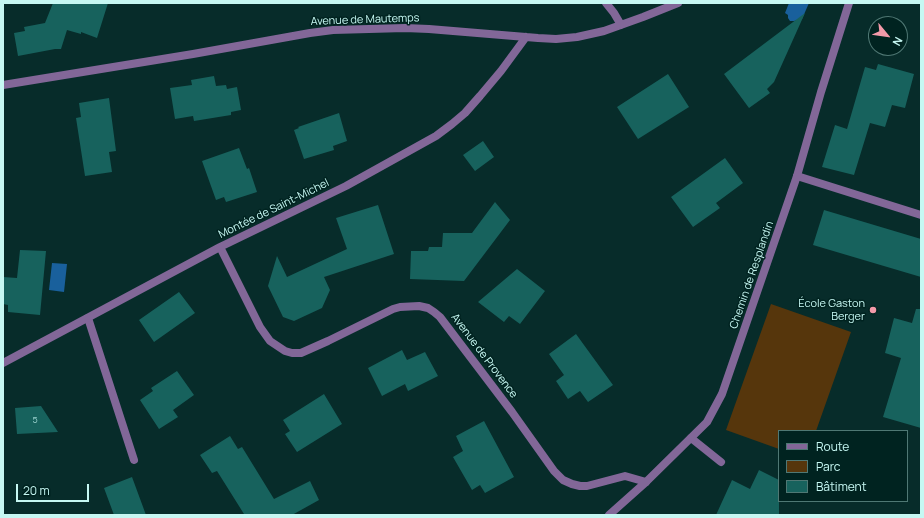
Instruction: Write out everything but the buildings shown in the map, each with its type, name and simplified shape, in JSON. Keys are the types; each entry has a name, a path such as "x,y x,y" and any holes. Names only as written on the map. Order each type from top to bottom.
{"street":[{"path":"606,3 621,25"},
{"name":"Avenue de Mautemps","path":"3,85 333,30 405,28 556,39 577,37 604,31 678,3"},
{"name":"Chemin de Resplandin","path":"609,515 646,482 706,422 722,394 797,176 849,3"},
{"name":"Montée de Saint-Michel","path":"3,363 220,247 346,186 436,136 461,117 501,71 526,37"},
{"path":"797,176 921,214"},
{"name":"Avenue de Provence","path":"220,247 260,327 270,341 279,348 292,354 301,353 400,306 419,306 428,308 440,317 512,412 554,471 563,480 580,486 587,486 625,476 646,482"},
{"path":"88,318 134,460"},
{"path":"691,438 721,462"}],"green space":[{"path":"771,304 851,332 816,430 778,430 778,449 726,430"}],"water":[{"path":"789,3 809,3 802,19 790,21 788,15 785,13"},
{"path":"52,263 67,264 64,292 49,290"}],"place":[{"name":"École Gaston Berger","path":"873,310"}]}
